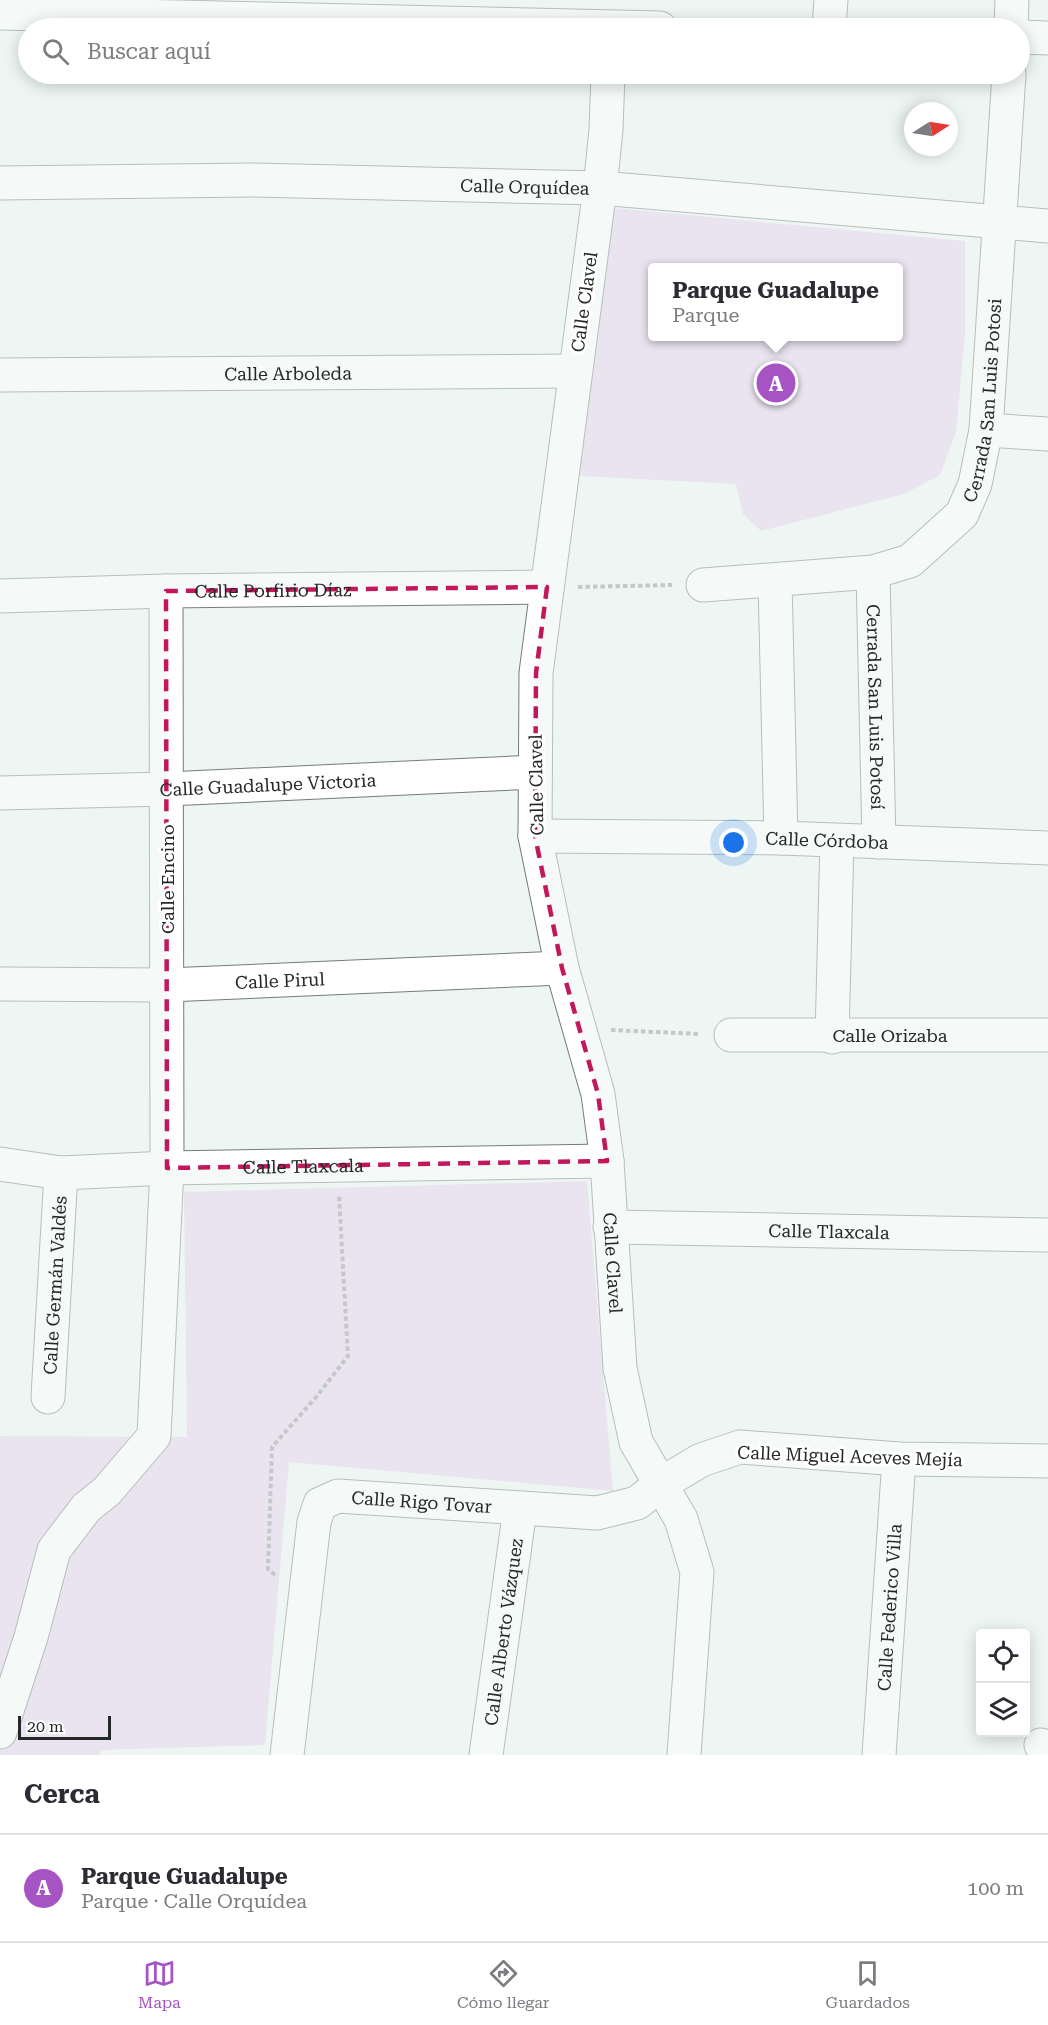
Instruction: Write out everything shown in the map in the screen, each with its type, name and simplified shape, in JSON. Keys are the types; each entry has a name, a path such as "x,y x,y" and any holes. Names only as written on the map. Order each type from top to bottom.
{"street":[{"path":"830,18 831,0"},
{"path":"1011,18 1012,0"},
{"path":"0,13 63,7 422,11 586,18"},
{"path":"1030,38 1048,38"},
{"name":"Calle Clavel","path":"608,84 600,188 536,673 535,836 562,968 598,1094 607,1161 620,1368 636,1442 681,1519 696,1572 684,1755"},
{"name":"Cerrada San Luis Potosi","path":"703,585 873,572 910,561 962,514 975,484 986,430 1008,84"},
{"name":"Calle Orquídea","path":"0,183 251,180 600,188 1048,226"},
{"name":"Calle Arboleda","path":"0,375 575,371"},
{"path":"986,430 1048,434"},
{"name":"Cerrada San Luis Potosí","path":"873,572 879,842"},
{"path":"775,580 781,838"},
{"name":"Calle Porfirio Díaz","path":"0,596 166,591 547,587"},
{"name":"Calle Encino","path":"0,1732 31,1637 54,1550 86,1508 107,1491 154,1436 166,1168 166,591"},
{"name":"Calle Guadalupe Victoria","path":"0,793 167,789 536,772"},
{"name":"Calle Córdoba","path":"535,836 781,838 1048,848"},
{"path":"832,1037 837,841"},
{"name":"Calle Pirul","path":"0,984 167,985 562,968"},
{"name":"Calle Orizaba","path":"730,1035 832,1037 1048,1035"},
{"name":"Calle Tlaxcala","path":"0,1164 61,1173 166,1168 607,1161"},
{"name":"Calle Germán Valdés","path":"48,1397 61,1173"},
{"name":"Calle Tlaxcala","path":"610,1227 1048,1235"},
{"name":"Calle Miguel Aceves Mejía","path":"660,1484 701,1460 740,1448 899,1459 1048,1461"},
{"name":"Calle Federico Villa","path":"879,1755 899,1459"},
{"name":"Calle Rigo Tovar","path":"287,1755 314,1522 321,1504 338,1496 597,1513 637,1503 660,1484"},
{"name":"Calle Alberto Vázquez","path":"486,1755 520,1509"}],"path":[{"path":"547,587 703,585"},
{"path":"580,1028 730,1035"},
{"path":"305,1601 268,1569 272,1446 317,1396 348,1356 337,1165"}],"highlighted area":[{"path":"547,587 536,673 535,836 562,968 598,1094 607,1161 167,1168 166,591"}],"shaded area":[{"path":"614,208 965,241 965,333 956,432 940,475 904,494 761,531 743,514 736,484 579,476"},
{"path":"587,1181 613,1491 289,1462 265,1745 101,1750 100,1755 0,1755 0,1436 187,1437 184,1192"}],"place":[{"name":"Parque Guadalupe","path":"776,383"}]}
